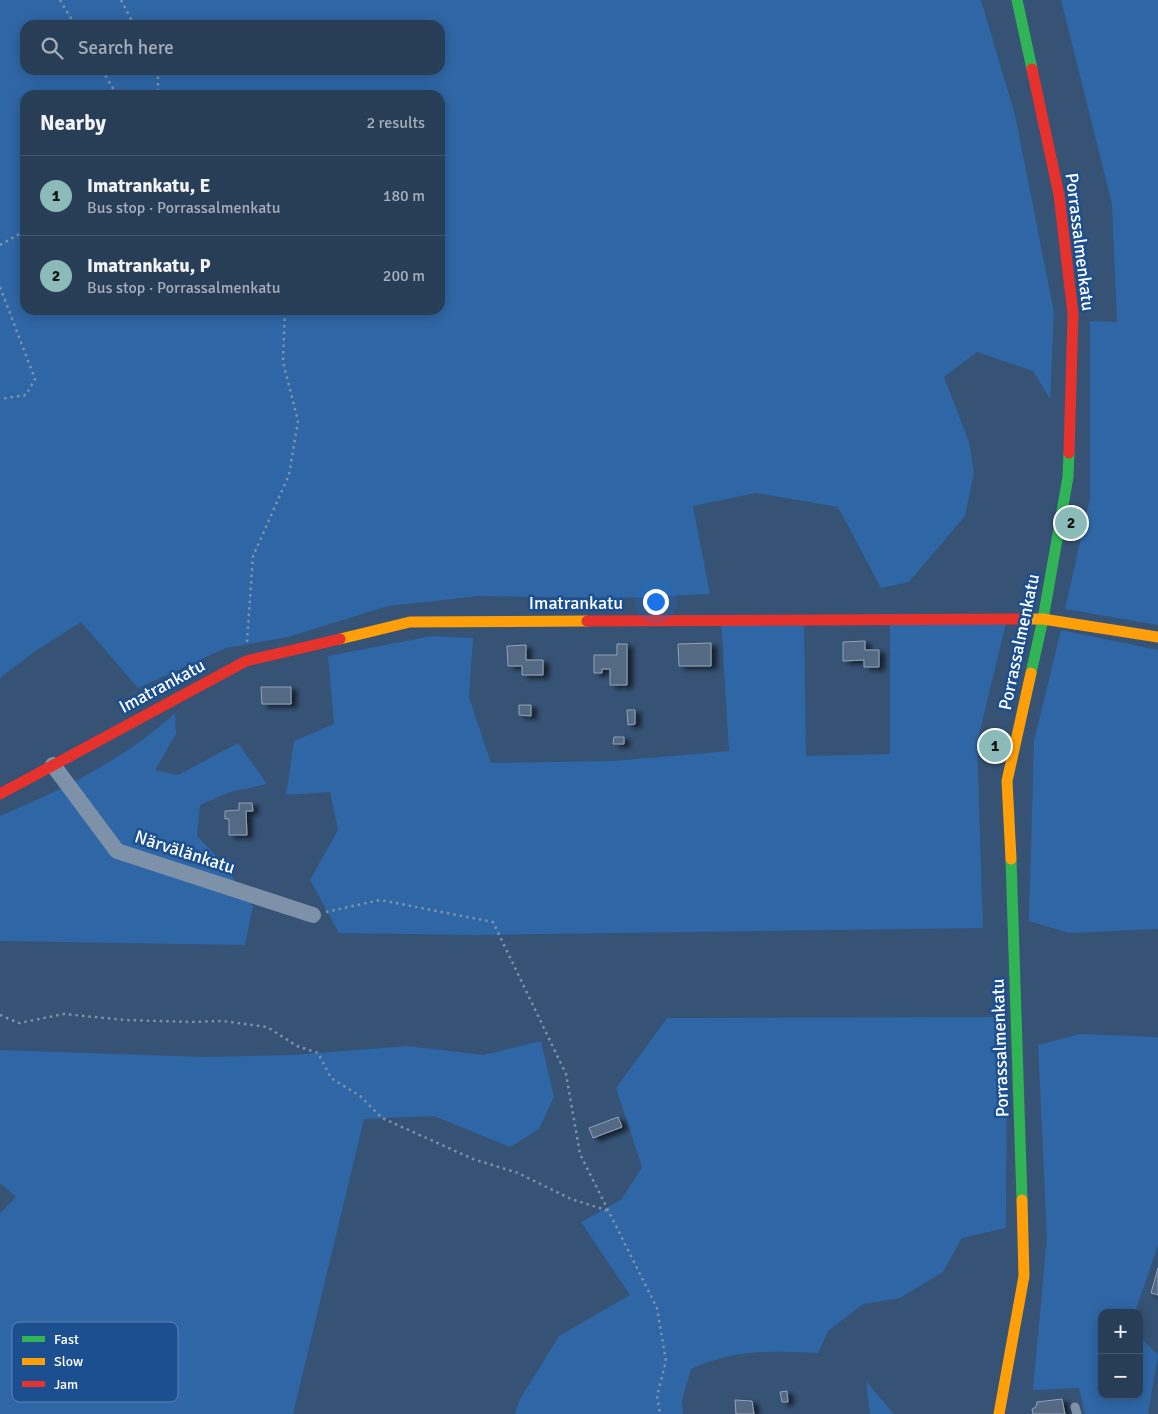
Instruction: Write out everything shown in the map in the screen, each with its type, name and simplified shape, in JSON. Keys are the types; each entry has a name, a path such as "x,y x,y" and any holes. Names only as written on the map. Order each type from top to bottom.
{"street":[{"name":"Porrassalmenkatu","path":"999,1414 1024,1276 1016,981 1007,781 1043,619 1068,477 1074,314 1059,195 1016,0"},
{"name":"Imatrankatu","path":"0,794 246,661 410,622 1043,619 1158,636"},
{"name":"Närvälänkatu","path":"53,765 117,851 313,915"}],"path":[{"path":"60,0 72,20"},
{"path":"121,0 131,20"},
{"path":"105,75 114,90"},
{"path":"158,75 158,90"},
{"path":"0,245 20,234"},
{"path":"0,287 35,379 26,395 0,399"},
{"path":"246,661 254,556 289,476 298,421 282,362 285,315"},
{"path":"313,915 380,900 493,922 566,1074 580,1154 657,1308 666,1361 657,1396 660,1414"},
{"path":"0,1015 19,1023 64,1014 144,1020 223,1021 266,1027 297,1046 318,1053 331,1078 360,1096 382,1118 473,1159 518,1173 571,1199 608,1211"}],"shaded area":[{"path":"0,0 981,0 1015,115 1054,312 1050,399 1033,371 977,352 944,377 969,442 974,473 965,516 909,582 881,588 838,507 756,493 693,506 710,594 621,598 480,596 388,606 288,637 226,648 138,688 81,622 34,652 0,678"},
{"path":"1061,0 1158,0 1158,625 1065,609 1090,498 1090,321 1117,322 1112,204"},
{"path":"1007,619 977,743 983,928 477,935 339,933 310,880 338,830 330,792 286,795 294,741 334,724 328,656 432,636 473,638 469,697 491,763 614,761 729,751 721,620 804,620 806,756 890,754 890,620"},
{"path":"1061,630 1158,650 1158,929 1069,933 1029,921 1034,741"},
{"path":"175,713 176,734 155,770 178,775 238,743 267,784 230,792 200,805 197,836 221,861 253,906 245,945 0,941 0,816 92,772 135,745"},
{"path":"1007,1017 1006,1228 962,1238 943,1272 900,1298 863,1304 828,1331 818,1353 753,1353 707,1362 691,1369 682,1400 683,1414 515,1414 520,1399 559,1336 630,1295 581,1222 622,1199 642,1167 616,1088 667,1018"},
{"path":"1080,1034 1158,1037 1158,1245 1136,1309 1098,1309 1098,1399 1143,1399 1143,1340 1158,1355 1148,1414 1085,1414 1079,1388 1033,1390 1047,1237 1038,1045"},
{"path":"541,1041 554,1097 539,1129 510,1147 434,1116 364,1119 293,1414 0,1414 0,1213 16,1197 0,1183 0,1050 205,1057 292,1055 407,1046 483,1055"},
{"path":"866,1381 894,1414 870,1414"}],"building":[{"path":"865,641 865,650 879,650 879,667 864,667 864,660 843,661 843,642"},
{"path":"711,643 711,666 679,666 678,644"},
{"path":"617,644 627,644 627,685 610,685 610,669 602,669 602,673 594,673 594,655 617,655"},
{"path":"526,645 526,660 543,660 543,675 522,675 522,666 508,666 507,646"},
{"path":"261,687 291,687 291,704 262,704"},
{"path":"519,705 531,705 531,716 519,715"},
{"path":"627,710 635,710 635,724 628,725"},
{"path":"614,737 624,737 624,744 613,744"},
{"path":"239,803 252,803 253,811 246,811 247,835 229,835 229,819 225,819 225,811 239,810"},
{"path":"618,1117 622,1127 593,1138 589,1128"},
{"path":"1158,1268 1158,1295 1151,1293"},
{"path":"787,1391 788,1402 782,1402 780,1392"},
{"path":"1062,1399 1065,1414 1033,1414 1032,1409 1036,1407 1037,1402"},
{"path":"735,1400 752,1401 754,1414 736,1414"}],"traffic: fast":[{"path":"1017,0 1032,69"},
{"path":"1031,673 1043,619 1068,477 1069,453"},
{"path":"1011,859 1022,1200"}],"traffic: slow":[{"path":"1025,619 1043,619 1158,637"},
{"path":"340,639 410,622 587,621"},
{"path":"1011,859 1007,781 1031,673"},
{"path":"999,1414 1024,1276 1022,1200"}],"traffic: jam":[{"path":"1032,69 1059,195 1073,314 1069,453"},
{"path":"587,621 1025,619"},
{"path":"0,794 246,661 340,639"}],"place":[{"name":"Imatrankatu, P","path":"1071,523"},
{"name":"Imatrankatu, E","path":"995,746"}]}
